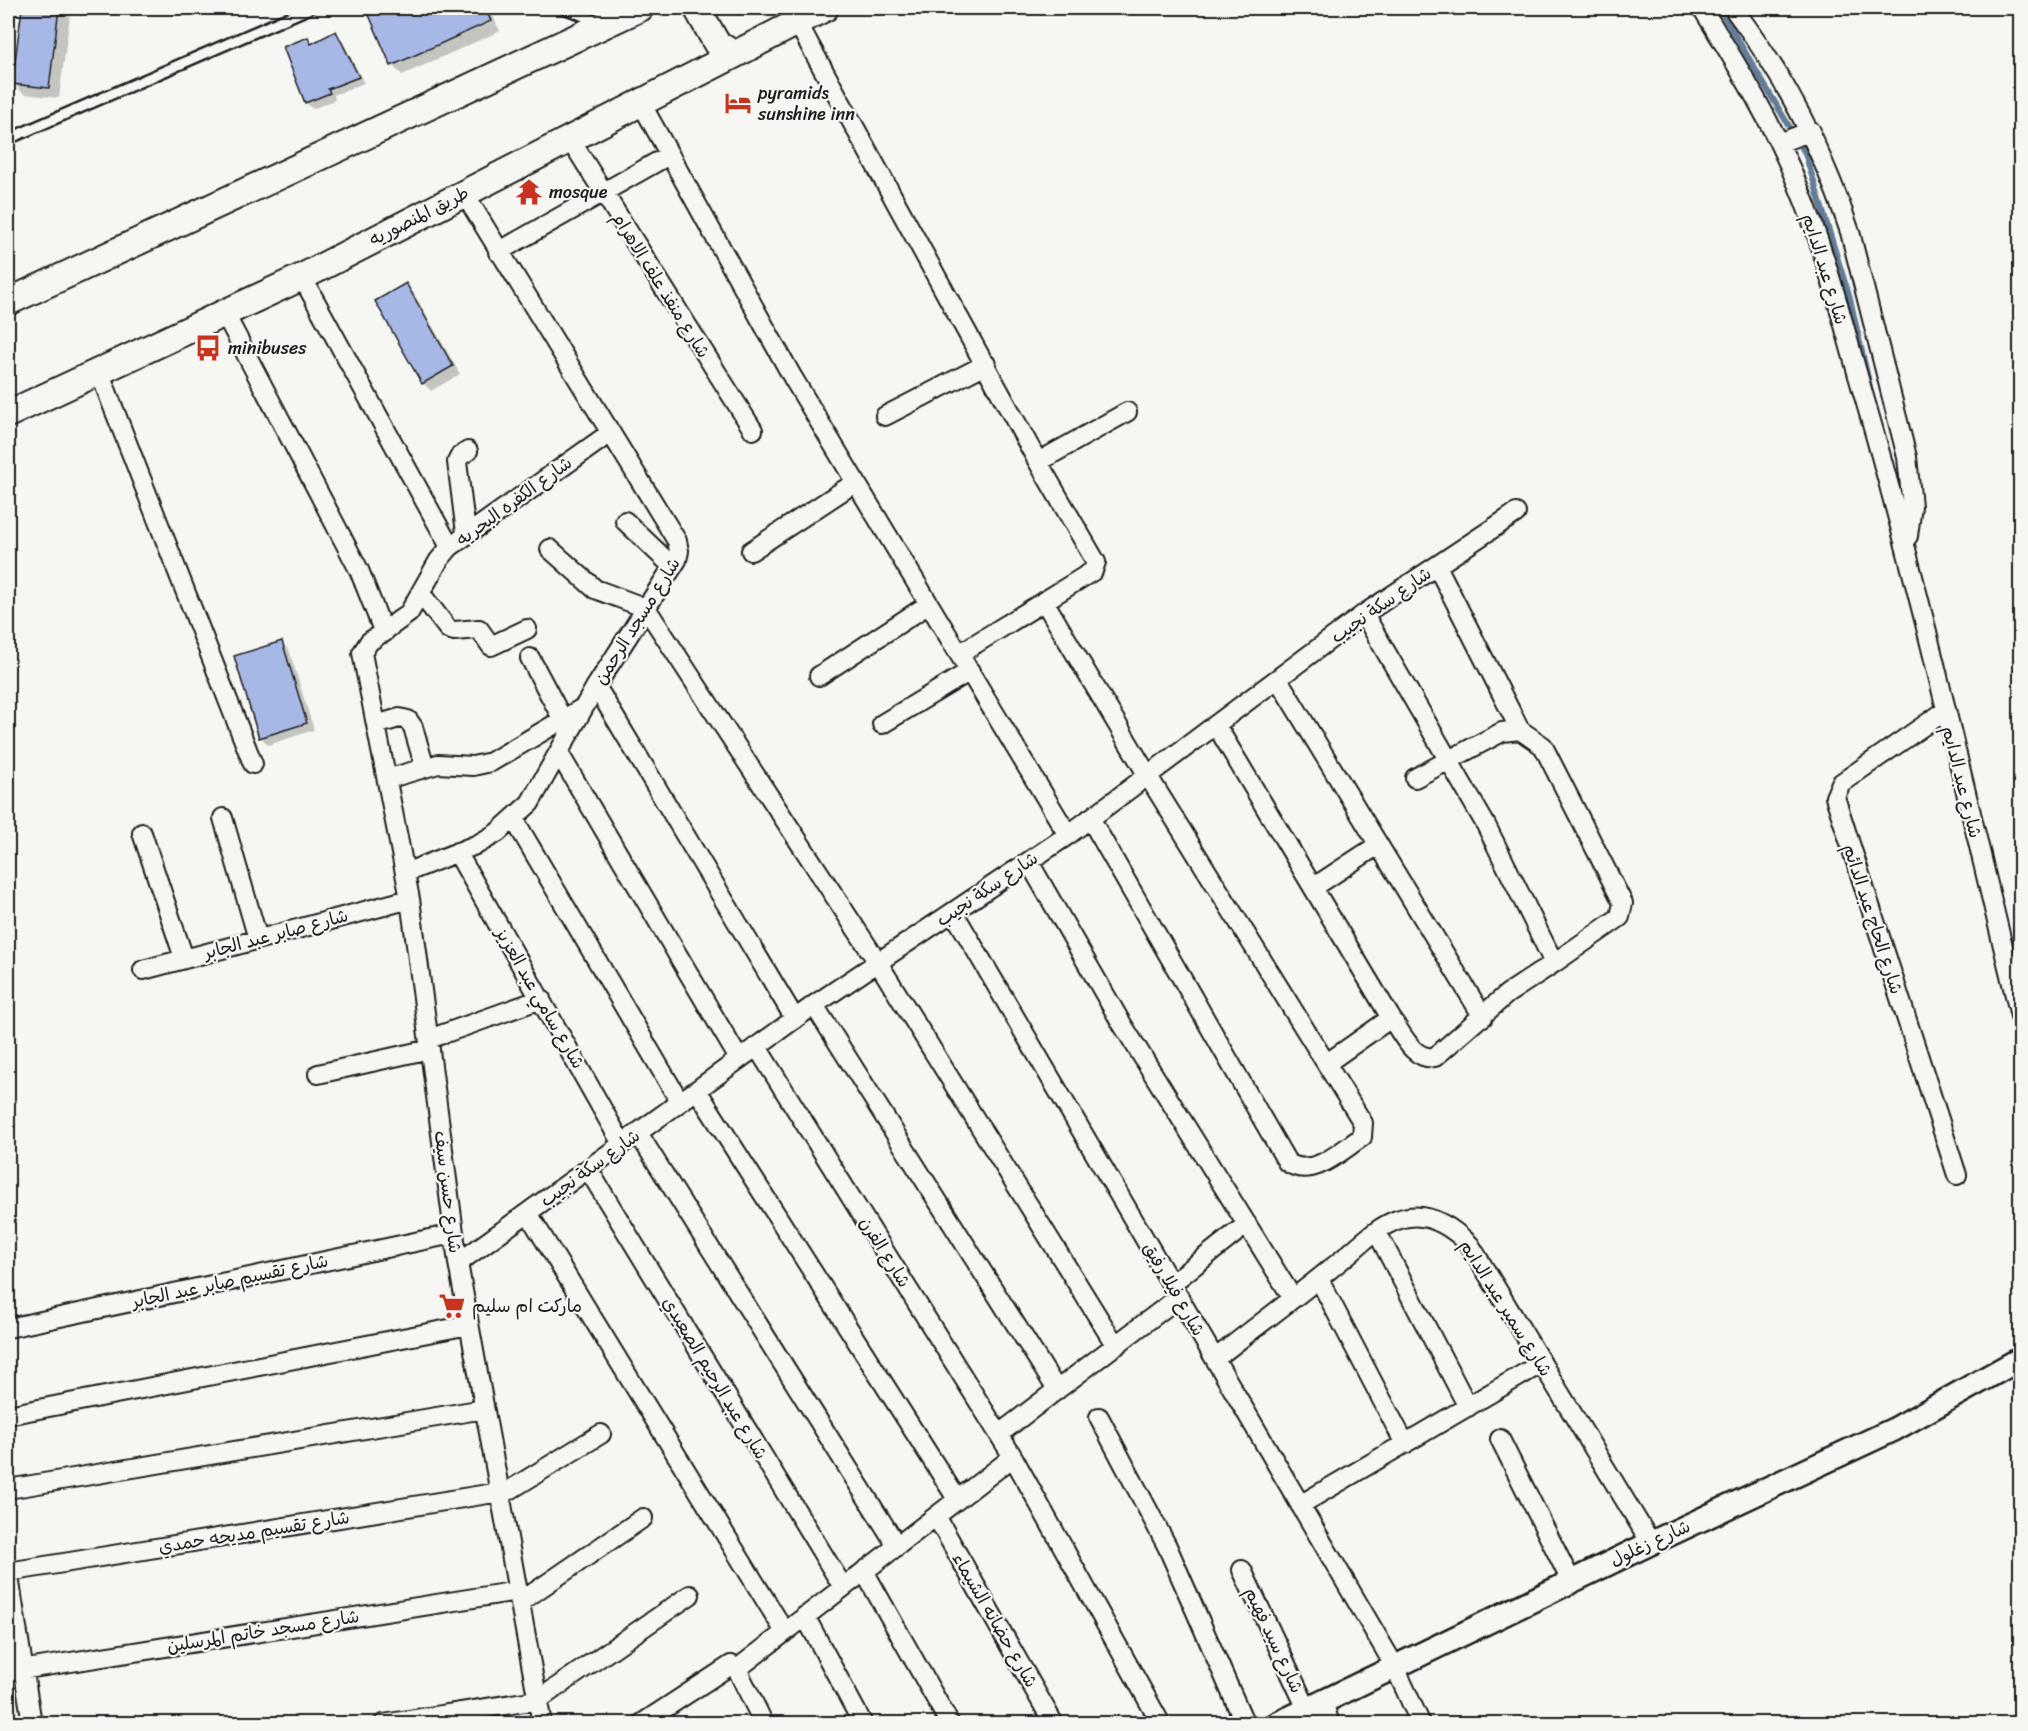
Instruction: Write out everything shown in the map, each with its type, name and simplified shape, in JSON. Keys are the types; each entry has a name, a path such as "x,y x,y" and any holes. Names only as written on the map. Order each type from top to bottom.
{"main road":[{"path":"8,302 640,8"},
{"path":"698,8 717,44 734,54"},
{"name":"طريق المنصوريه","path":"8,414 302,276 641,103 796,20 825,8"}],"street":[{"name":"شارع عبد الدايم","path":"1702,8 1770,122 1799,186 1822,252 1907,547 2020,1016"},
{"name":"شارع عبد الدايم","path":"1736,12 1775,67 1811,131 1850,232 1907,457 1912,506 1907,547"},
{"path":"796,20 1038,462 1096,562 1094,571 959,654"},
{"path":"641,103 794,378 1068,835"},
{"path":"1779,143 1811,131"},
{"name":"شارع منفذ علف الاهرام","path":"570,139 753,430"},
{"path":"498,252 669,155"},
{"name":"شارع مسجد الرحمن","path":"405,873 497,833 530,803 560,755 596,686 673,567 679,551 676,541 464,193"},
{"path":"302,276 450,547"},
{"path":"224,312 359,570 384,633"},
{"path":"885,416 986,364"},
{"path":"99,371 253,764"},
{"path":"1038,462 1127,412"},
{"name":"شارع الكفره البحريه","path":"362,659 364,647 409,613 422,595 430,575 450,547 466,533 610,433"},
{"path":"466,533 457,462 460,456 468,451"},
{"path":"751,551 856,482"},
{"name":"شارع سكة نجيب","path":"458,1263 795,1018 1068,835 1364,614 1516,513"},
{"path":"624,521 673,567"},
{"path":"550,549 594,589 646,608 877,961 1116,1346"},
{"path":"1216,725 1391,1018 1416,1053 1430,1058 1483,1017 1507,994 1620,917 1623,903 1543,746 1520,730 1437,566"},
{"path":"422,595 448,629 454,631 478,629 491,646 527,629"},
{"path":"1044,601 1148,776 1363,1123 1362,1137 1315,1168 1295,1168 1287,1162 1090,818"},
{"path":"819,676 929,604"},
{"path":"1364,614 1450,759 1486,825 1554,963"},
{"path":"530,658 563,720"},
{"name":"شارع حسن سيف","path":"362,659 410,899 453,1234 542,1724"},
{"path":"882,724 970,670"},
{"path":"1278,679 1483,1017"},
{"path":"596,686 795,1018"},
{"path":"387,779 447,763 473,766 491,762 586,706"},
{"name":"شارع الحاج عبد الدائم","path":"1945,711 1842,783 1835,797 1957,1175"},
{"path":"376,725 399,718 408,720 413,727 425,768"},
{"path":"1415,778 1502,732 1520,730"},
{"path":"560,755 739,1059"},
{"path":"223,818 258,939"},
{"path":"514,819 680,1102"},
{"path":"142,833 184,958"},
{"path":"1314,887 1378,845"},
{"name":"شارع سامي عبد العزيز","path":"457,852 622,1144"},
{"path":"1029,862 1119,1019 1292,1297"},
{"name":"شارع صابر عبد الجابر","path":"143,970 410,899"},
{"name":"شارع فيلا رفيق","path":"954,913 1394,1665 1421,1724"},
{"path":"318,1074 430,1044 541,999"},
{"path":"814,1005 1057,1390"},
{"path":"1327,1063 1391,1018"},
{"name":"شارع الفرن","path":"756,1047 999,1434 1161,1724"},
{"path":"697,1090 957,1499"},
{"path":"638,1133 897,1546"},
{"name":"شارع عبد الرحيم الصعيدي","path":"588,1169 843,1587"},
{"path":"528,1213 785,1632"},
{"name":"شارع سمير عبد الدايم","path":"1215,1359 1377,1232 1397,1220 1420,1217 1439,1221 1456,1231 1470,1245 1651,1543"},
{"path":"999,1434 1116,1346 1247,1224"},
{"path":"1377,1232 1468,1407"},
{"name":"شارع تقسيم صابر عبد الجابر","path":"8,1328 453,1234"},
{"path":"1319,1279 1405,1444"},
{"path":"8,1415 469,1325"},
{"name":"شارع زغلول","path":"1276,1724 1394,1665 1894,1429 2020,1359"},
{"path":"1300,1505 1542,1363"},
{"path":"8,1489 484,1409"},
{"path":"1099,1417 1167,1546 1245,1724"},
{"path":"500,1494 601,1434"},
{"path":"1500,1439 1571,1581"},
{"path":"737,1669 1012,1457"},
{"name":"شارع تقسيم مديحه حمدي","path":"8,1571 500,1494"},
{"name":"شارع حضانه الشيماء","path":"936,1515 1054,1724"},
{"path":"519,1596 643,1518"},
{"name":"شارع سيد فهيم","path":"1242,1570 1315,1705 1330,1724"},
{"path":"8,1571 15,1671 32,1724"},
{"path":"864,1571 950,1724"},
{"path":"383,1724 538,1700 690,1595"},
{"name":"شارع مسجد خاتم المرسلين","path":"15,1671 519,1596"},
{"path":"806,1616 863,1724"},
{"path":"641,1724 731,1665 737,1669 764,1724"}],"lane":[{"path":"8,139 310,8"},
{"path":"564,8 604,24"}],"building":[{"path":"22,8 59,8 49,88 12,84"},
{"path":"366,8 485,8 491,21 391,66"},
{"path":"336,31 359,77 328,89 330,93 305,103 283,47 308,37 311,44"},
{"path":"406,283 453,366 422,384 375,301"},
{"path":"282,641 307,723 259,738 234,656"}],"waterway":[{"path":"1719,8 1805,153 1850,299 1870,387"}],"place":[{"name":"pyramids sunshine inn","path":"738,103"},
{"name":"mosque","path":"529,192"},
{"name":"minibuses","path":"208,348"},
{"name":"ماركت ام سليم","path":"452,1306"}]}
